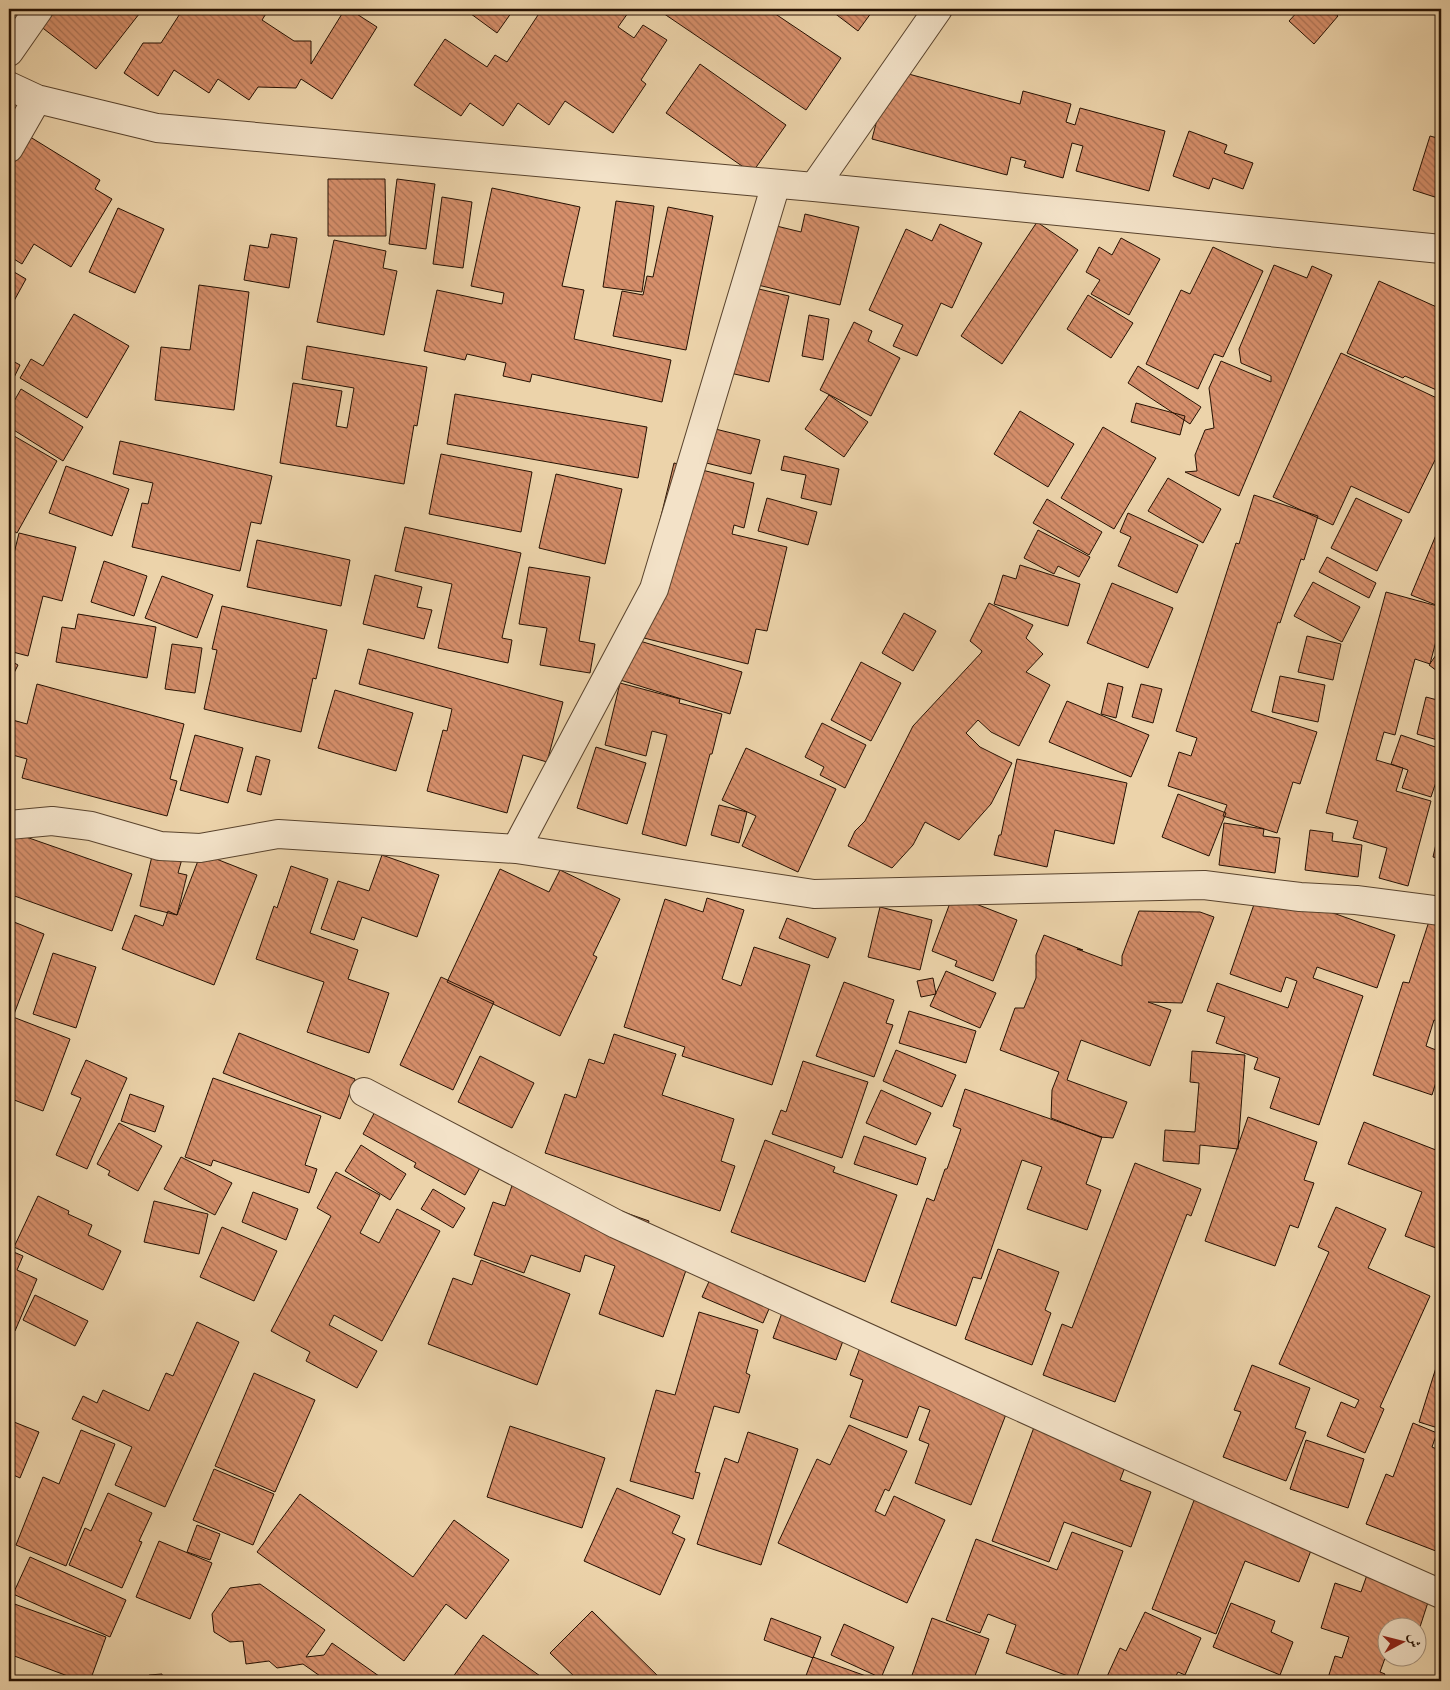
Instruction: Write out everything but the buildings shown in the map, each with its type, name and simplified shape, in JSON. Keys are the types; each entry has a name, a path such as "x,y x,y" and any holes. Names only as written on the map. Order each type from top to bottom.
{"street":[{"path":"9,52 39,9"},
{"path":"814,187 938,9"},
{"path":"9,86 37,99 158,128 814,187 1441,249"},
{"path":"9,148 37,99"},
{"path":"516,850 654,589 776,184"},
{"path":"9,825 52,821 91,826 160,846 200,848 278,834 516,850 814,894 1204,885 1281,895 1356,900 1441,911"},
{"path":"364,1092 616,1224 1098,1442 1441,1594"}]}
